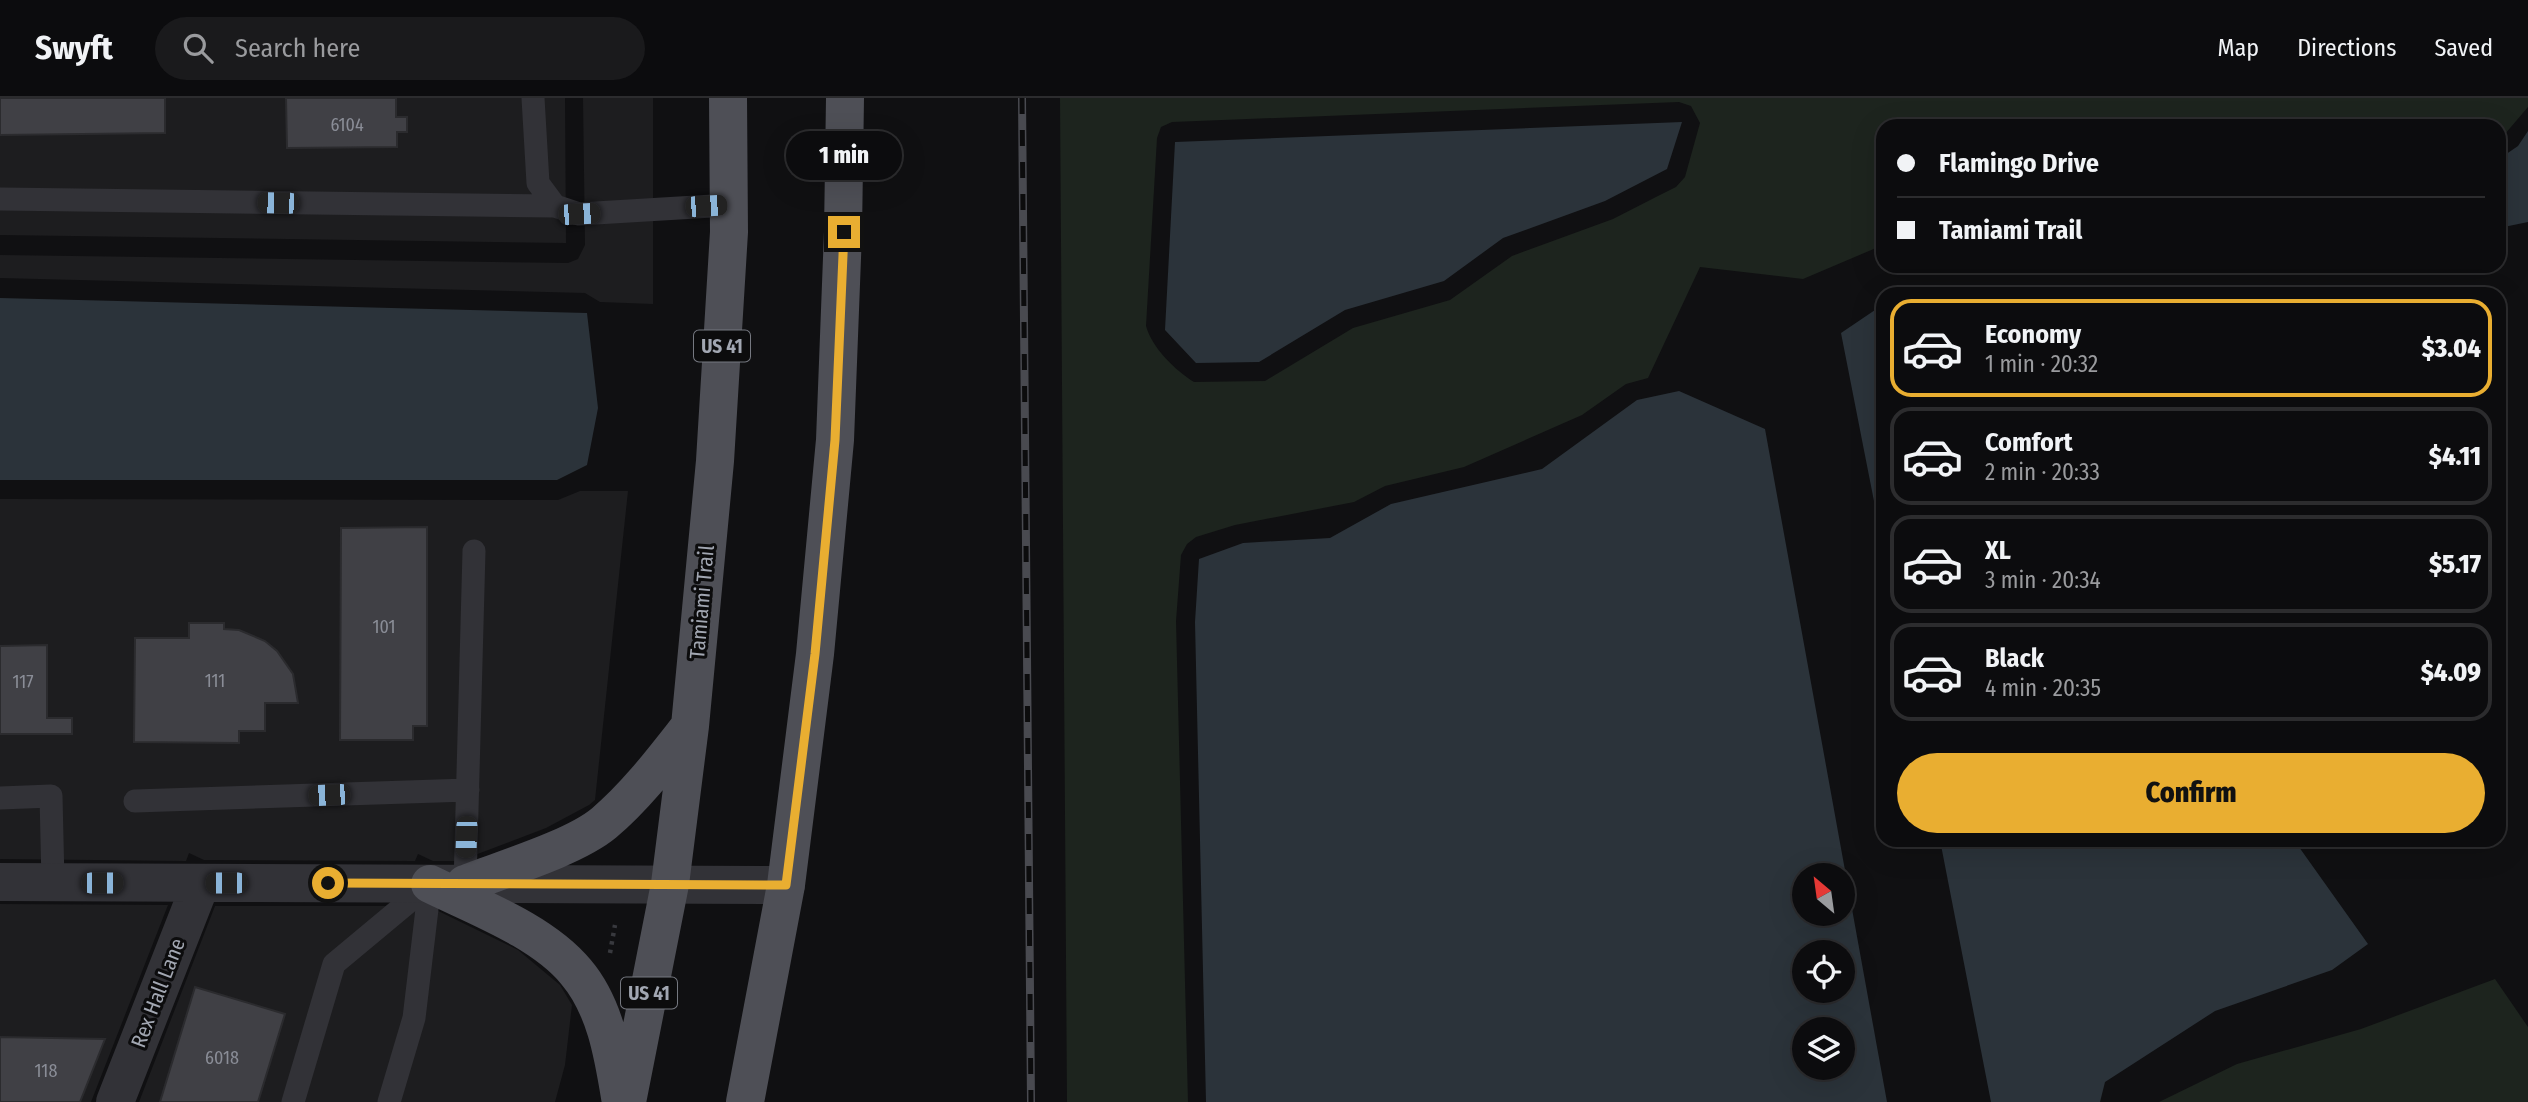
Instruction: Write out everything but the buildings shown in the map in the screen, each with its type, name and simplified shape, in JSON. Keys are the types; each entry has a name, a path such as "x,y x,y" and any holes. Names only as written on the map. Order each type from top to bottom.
{"main road":[{"name":"Tamiami Trail","path":"627,1102 670,884 690,726 715,461 729,205 728,98"},
{"path":"745,1102 786,885 815,654 835,440 844,232 845,98"},
{"path":"448,884 556,848 603,824 646,780 690,726"},
{"path":"448,884 528,931 575,971 598,1009 614,1056 621,1102"}],"street":[{"path":"0,882 786,885"},
{"name":"Rex Hall Lane","path":"115,1102 201,883"}],"lane":[{"path":"533,98 538,183 555,206"},
{"path":"0,199 555,206 579,214 729,205"},
{"path":"389,1102 414,1018 448,884 468,790 474,551"},
{"path":"135,801 468,790"},
{"path":"0,798 51,796 53,883"},
{"path":"293,1102 334,964 448,884"}],"path":[{"path":"605,957 612,951 617,912"}],"shaded area":[{"path":"0,98 565,98 566,243 0,235"},
{"path":"583,98 653,98 653,304 600,302 585,293 0,278 0,255 568,263 578,259 585,245"},
{"path":"1060,98 2528,98 2528,107 2506,133 2506,119 1876,119 1876,248 1803,279 1700,267 1648,378 1626,384 1582,415 1464,467 1385,486 1354,502 1235,525 1196,537 1187,544 1181,555 1176,621 1188,1102 1067,1102","holes":["1679,102 1691,106 1700,123 1685,177 1676,187 1613,219 1512,256 1450,300 1353,328 1265,381 1194,382 1165,358 1153,342 1146,326 1157,138 1161,127 1172,122"]},
{"path":"1682,122 1667,169 1605,201 1503,238 1444,281 1345,310 1259,362 1196,363 1165,330 1175,142"},
{"path":"2528,131 2528,222 2506,227 2506,154 2518,146"},
{"path":"0,298 587,313 598,408 587,465 557,480 0,480"},
{"path":"1876,310 1876,511 1841,333"},
{"path":"1679,391 1765,429 1844,863 1792,863 1792,926 1855,925 1887,1102 1206,1102 1195,622 1199,559 1243,543 1330,538 1391,504 1542,469 1637,400"},
{"path":"580,491 628,491 595,800 589,805 546,828 459,861 433,861 418,854 415,861 204,860 189,853 186,861 0,859 0,499 558,500"},
{"path":"1941,847 2299,847 2368,944 2332,970 2215,1011 2105,1082 2100,1102 1991,1102"},
{"path":"0,904 168,905 91,1102 0,1102"},
{"path":"215,906 428,906 518,950 560,985 572,1005 565,1065 555,1102 139,1102"},
{"path":"2495,979 2528,1027 2528,1102 2159,1102 2237,1064 2361,1029"}],"railway":[{"path":"1022,98 1031,1102"}],"route":[{"path":"328,883 786,885 815,654 835,440 844,232"}]}
